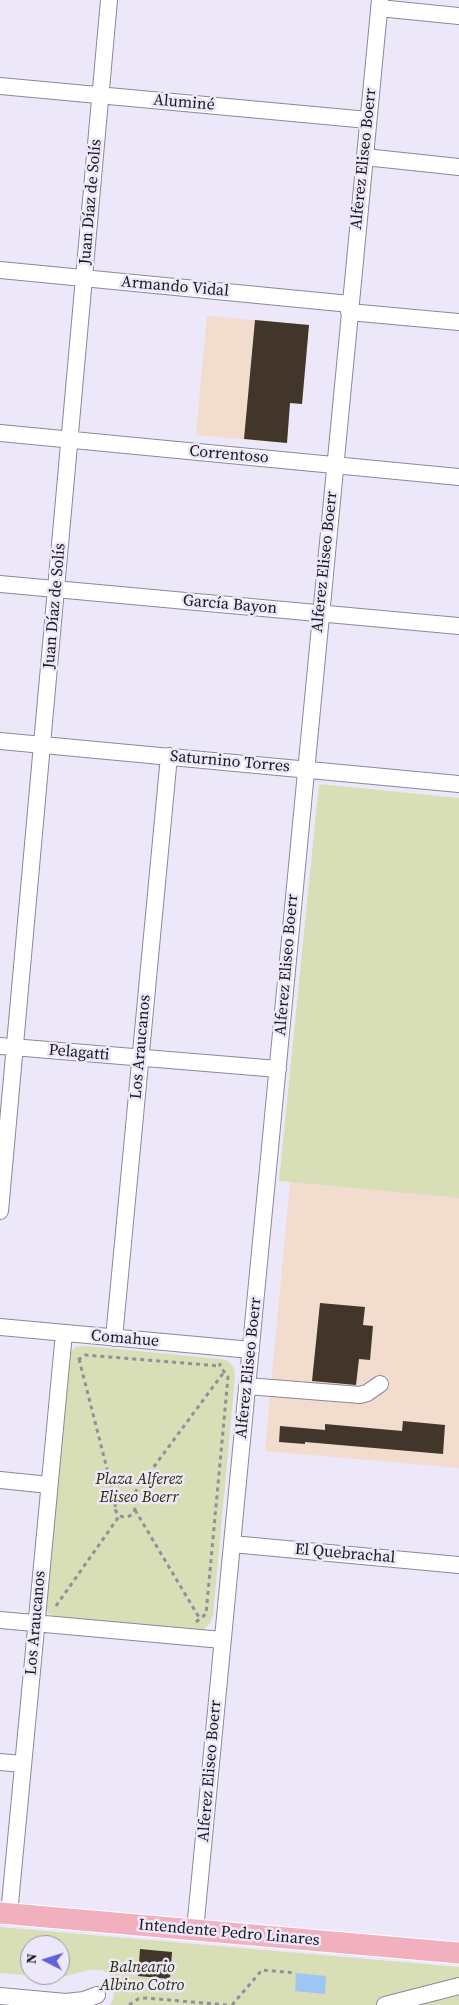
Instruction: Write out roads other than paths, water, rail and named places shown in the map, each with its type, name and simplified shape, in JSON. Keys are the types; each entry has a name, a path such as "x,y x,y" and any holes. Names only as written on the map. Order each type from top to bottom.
{"main road":[{"name":"Intendente Pedro Linares","path":"4,1913 459,1953"}],"street":[{"name":"Juan Díaz de Solís","path":"0,1211 7,1047 43,745 109,0"},
{"path":"379,4 459,16"},
{"name":"Alferez Eliseo Boerr","path":"195,1930 379,4"},
{"name":"Aluminé","path":"0,86 368,120"},
{"path":"365,157 459,167"},
{"name":"Armando Vidal","path":"0,270 350,308 459,322"},
{"name":"Correntoso","path":"0,433 459,477"},
{"name":"García Bayon","path":"0,584 459,626"},
{"name":"Saturnino Torres","path":"0,742 459,784"},
{"name":"Los Araucanos","path":"114,1338 169,756"},
{"name":"Pelagatti","path":"7,1047 278,1069"},
{"name":"Comahue","path":"0,1327 250,1350"},
{"name":"Los Araucanos","path":"4,1913 23,1764 64,1333"},
{"path":"247,1386 360,1395 367,1393 380,1384"},
{"path":"0,1480 49,1485"},
{"name":"El Quebrachal","path":"232,1544 459,1565"},
{"path":"0,1620 222,1640"},
{"path":"0,1762 23,1764"},
{"path":"385,2005 459,1986"},
{"path":"0,1996 66,2002 84,2000 97,1995"}],"water":[{"path":"296,1973 326,1976 325,1994 295,1991"}],"park label":[{"name":"Plaza Alferez Eliseo Boerr","path":"139,1489"},
{"name":"Balneario Albino Cotro","path":"142,1977"}]}
